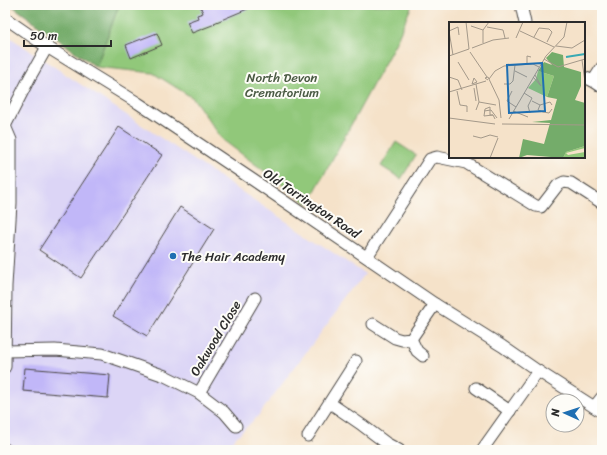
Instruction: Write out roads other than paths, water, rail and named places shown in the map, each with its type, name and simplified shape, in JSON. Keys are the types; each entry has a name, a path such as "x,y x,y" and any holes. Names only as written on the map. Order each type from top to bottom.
{"street":[{"path":"521,5 525,22"},
{"name":"Old Torrington Road","path":"5,18 48,47 138,103 435,304 502,346 598,410"},
{"path":"5,367 6,286 11,203 11,140 5,126 30,77 48,47"},
{"path":"593,82 602,67"},
{"path":"367,257 430,159 437,157 468,160 536,206 541,207 558,186 564,182 571,183 602,203"},
{"name":"Oakwood Close","path":"199,393 255,298"},
{"path":"373,324 395,338 402,340 411,339 435,304"},
{"path":"411,339 417,351 423,356"},
{"name":"Oakwood Close","path":"5,350 56,350 102,354 165,376 199,393 224,412 236,426"},
{"path":"308,436 356,361"},
{"path":"482,450 538,371"},
{"path":"476,388 510,411"},
{"path":"598,410 602,397"},
{"path":"330,403 386,443 399,450"}],"place":[{"name":"The Hair Academy","path":"173,256"}],"park label":[{"name":"North Devon Crematorium","path":"282,84"}]}
